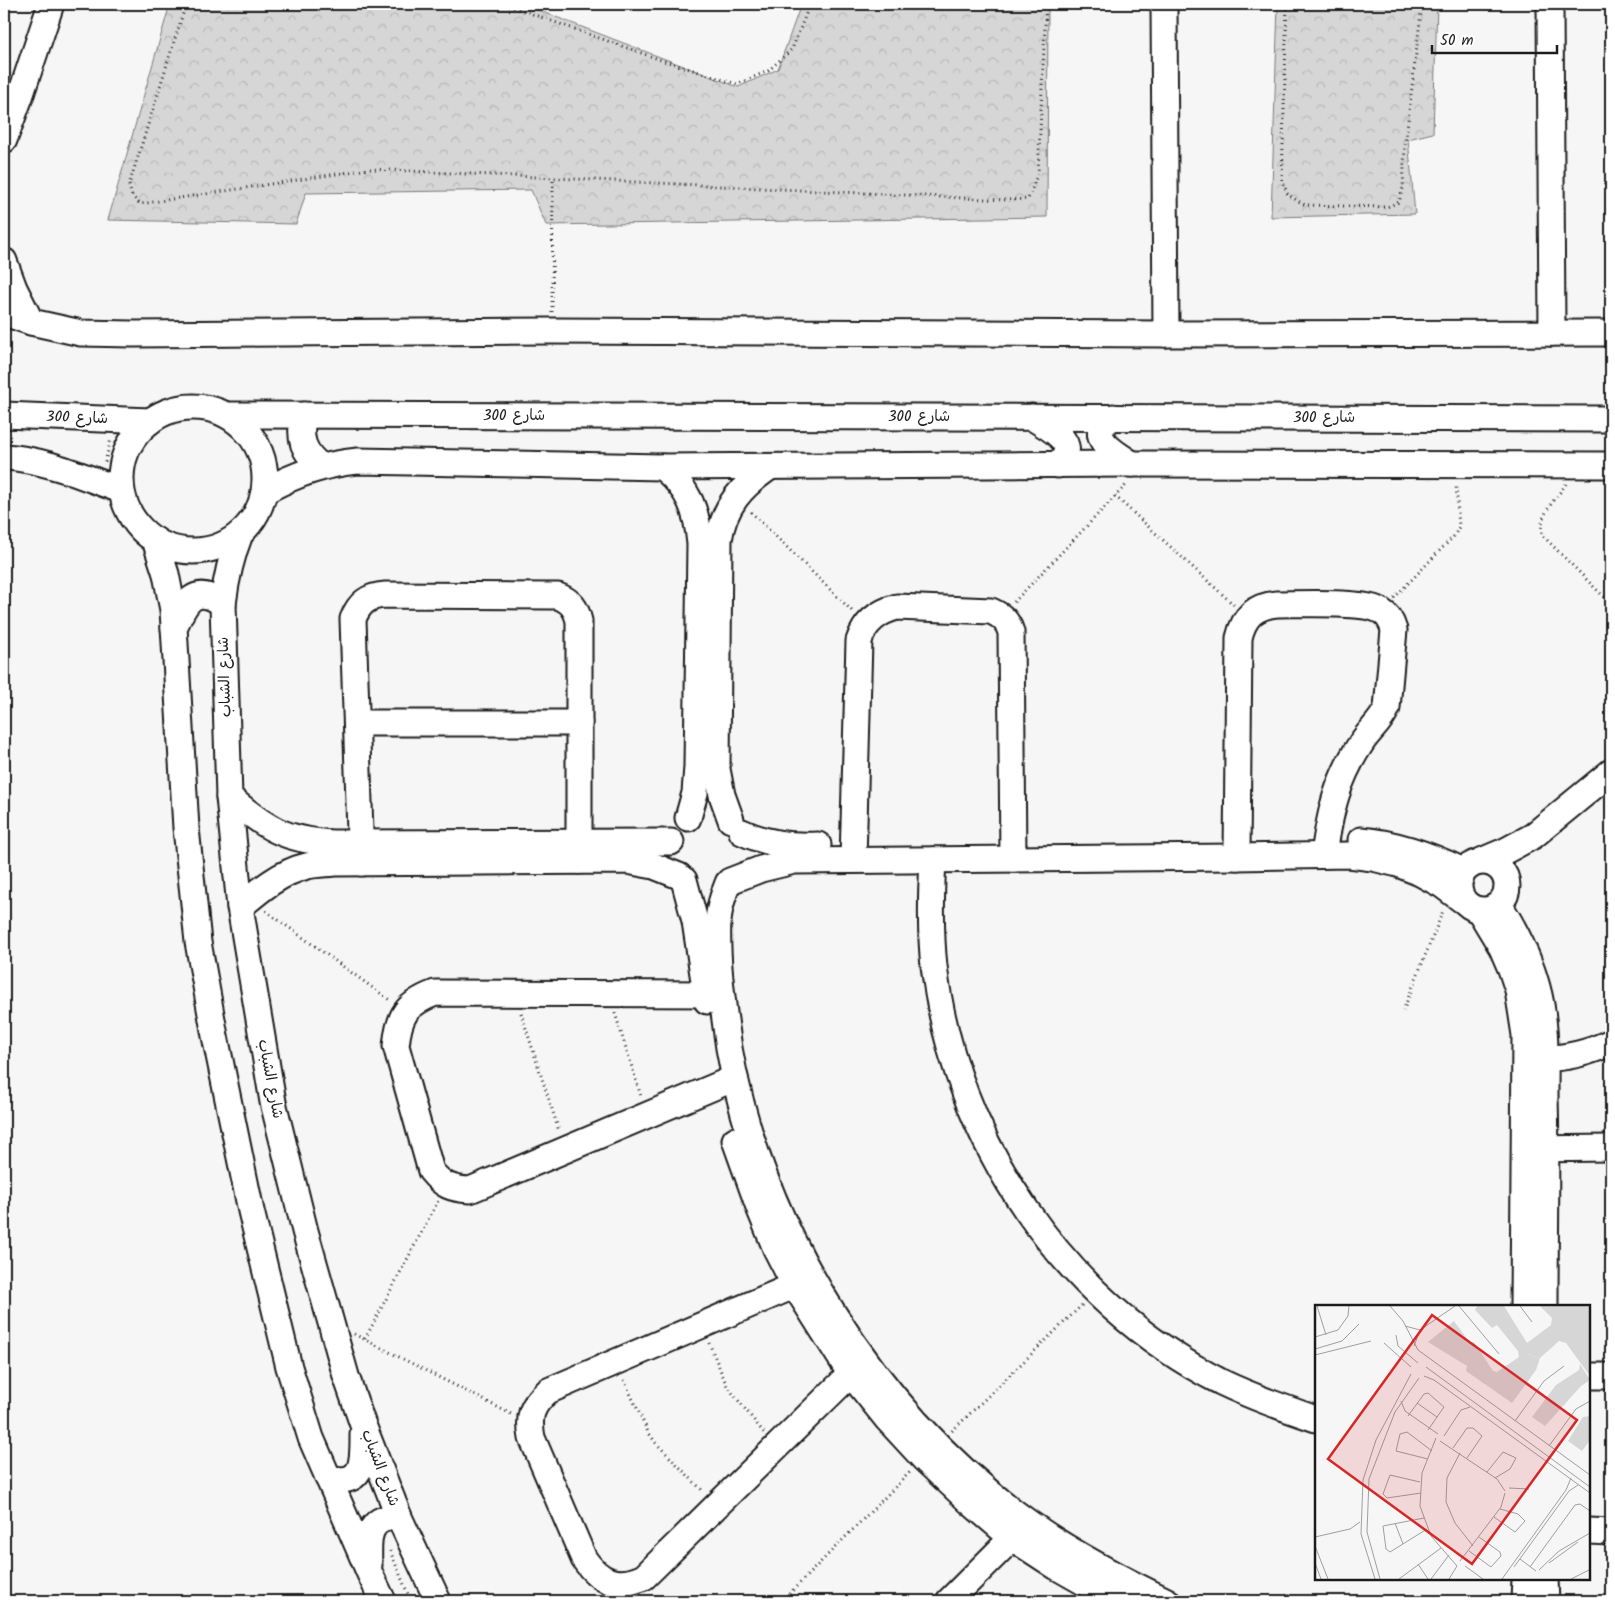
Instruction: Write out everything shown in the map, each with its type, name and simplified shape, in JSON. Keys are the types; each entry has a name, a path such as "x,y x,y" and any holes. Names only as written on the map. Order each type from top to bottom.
{"street":[{"path":"4,140 51,4"},
{"path":"1164,4 1166,334"},
{"path":"1550,4 1552,333"},
{"path":"4,261 14,288 31,322"},
{"path":"4,313 31,322 81,333 132,334 552,331 1166,334 1611,333"},
{"path":"196,406 212,409 227,415 241,425 253,438 261,454 265,472 265,491 260,506 252,521 240,534 225,544 207,550 189,551 171,548 142,531 126,505 122,490 121,470 126,452 136,435 150,421 164,413 196,406"},
{"name":"شارع 300","path":"4,415 150,421"},
{"name":"شارع 300","path":"227,415 1611,419"},
{"path":"304,415 301,427 302,439 312,460 322,467"},
{"path":"1032,417 1062,438 1066,443 1066,455 1058,465"},
{"path":"1113,417 1106,421 1102,427 1100,435 1103,442 1107,448 1139,464"},
{"path":"4,457 66,469 122,490"},
{"path":"265,491 289,478 322,467 358,461 662,467 1139,464 1611,466"},
{"path":"662,467 675,478 686,493 699,526 698,767 695,793 688,818"},
{"path":"714,994 721,901 729,882 742,868 745,859 745,841 722,795 717,769 719,540 721,524 732,504 751,480 770,467"},
{"path":"694,510 702,506 720,507 732,504"},
{"name":"شارع الشباب","path":"240,534 231,556 223,604 229,797 273,1102 305,1231 346,1376 362,1425 399,1517 438,1601"},
{"path":"155,540 169,586 174,628 186,828 198,942 251,1211 290,1367 311,1438 383,1601"},
{"path":"174,628 184,607 196,595 206,595 223,604"},
{"path":"360,853 354,619 357,609 364,601 374,596 395,595 558,596 566,599 573,605 578,612 579,621 579,852"},
{"path":"1237,849 1239,638 1247,617 1266,605 1372,606 1381,610 1389,619 1394,630 1388,708 1383,718 1363,741 1347,767 1335,796 1325,847"},
{"path":"853,853 858,640 872,618 896,607 991,611 1008,622 1011,632 1013,851"},
{"path":"356,723 579,723"},
{"path":"1477,889 1507,850 1532,836 1611,772"},
{"path":"229,797 268,827 288,836 310,842 333,843 360,853"},
{"path":"1013,851 933,860 795,846 761,840 723,815 705,812 688,818 680,825 674,833 671,842 671,860 682,878 714,994 727,1081 767,1179 804,1282 858,1366 968,1474 1019,1530 1068,1549 1107,1593 1167,1601"},
{"path":"1477,889 1518,862 1532,836"},
{"path":"579,852 654,866 701,888 711,888 761,869 794,861 853,853 1325,847 1350,839 1374,841 1420,852 1477,889 1522,944 1535,981 1542,1012 1535,1059 1536,1149 1544,1305"},
{"path":"245,903 283,874 360,853 579,852 671,842"},
{"path":"933,860 931,912 934,965 942,1017 956,1068 974,1118 997,1165 1025,1210 1057,1251 1095,1292 1133,1324 1176,1355 1221,1382 1269,1403 1315,1419"},
{"path":"714,994 435,993 419,1000 405,1012 397,1028 396,1046 431,1171 446,1185 458,1189 470,1190 727,1081"},
{"path":"1535,1059 1567,1057 1611,1042"},
{"path":"1536,1149 1611,1148"},
{"path":"1523,1305 1536,1149"},
{"path":"804,1282 548,1391 538,1400 532,1411 530,1424 532,1438 584,1559 592,1571 605,1580 621,1583 633,1582 644,1577 858,1366"},
{"path":"1590,1376 1611,1376"},
{"path":"328,1478 339,1480 350,1478 359,1471 363,1461 362,1425"},
{"path":"370,1574 368,1541 370,1533 375,1525 382,1520 390,1517 399,1517"},
{"path":"949,1601 1019,1530"},
{"path":"1590,1532 1611,1532"},
{"path":"1524,1601 1525,1580"},
{"path":"1545,1580 1546,1601"}],"path":[{"path":"186,4 169,64 129,185 132,196 140,204 369,169 1007,200 1028,199 1038,173 1046,4"},
{"path":"504,4 661,60 737,84 768,71 792,49 810,4"},
{"path":"1287,4 1282,180 1288,195 1305,205 1387,207 1399,202 1403,188 1405,145 1422,4"},
{"path":"552,331 553,178"},
{"path":"97,481 112,438 115,419"},
{"path":"1001,616 1115,496 1139,464"},
{"path":"1381,610 1454,536 1459,527 1460,515 1454,466"},
{"path":"1580,466 1543,517 1540,529 1547,541 1611,604"},
{"path":"1115,496 1247,617"},
{"path":"732,504 866,625"},
{"path":"1403,1011 1477,889"},
{"path":"245,903 405,1012"},
{"path":"515,994 565,1150"},
{"path":"609,994 648,1115"},
{"path":"365,1340 446,1185"},
{"path":"331,1322 530,1424"},
{"path":"702,1326 727,1386 776,1447"},
{"path":"617,1363 648,1432 660,1448 717,1505"}],"green space":[{"path":"170,4 522,4 738,87 778,69 801,4 1048,4 1047,217 546,225 531,190 306,193 296,224 108,220"},
{"path":"1278,4 1437,4 1433,133 1408,139 1415,214 1271,217"}]}
